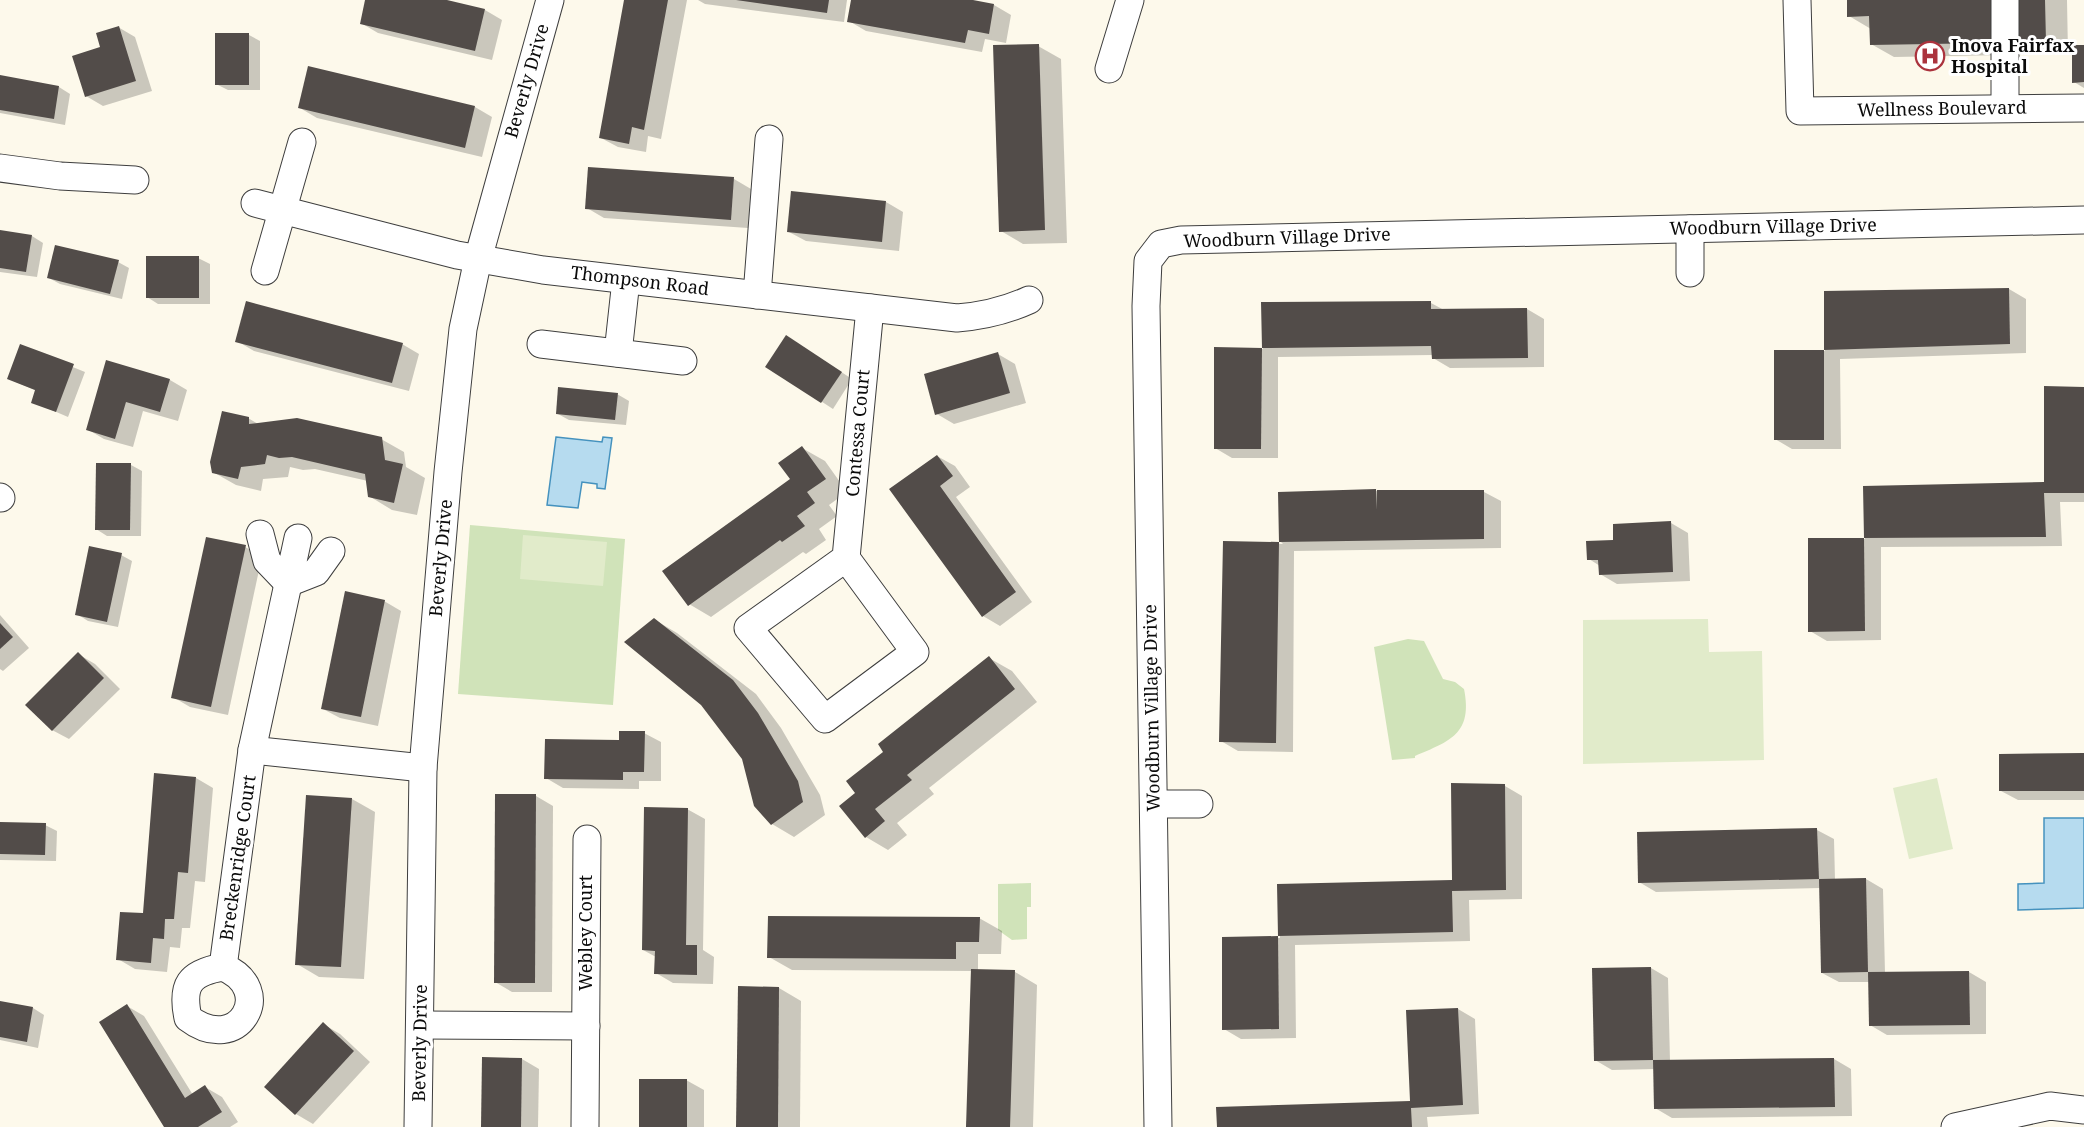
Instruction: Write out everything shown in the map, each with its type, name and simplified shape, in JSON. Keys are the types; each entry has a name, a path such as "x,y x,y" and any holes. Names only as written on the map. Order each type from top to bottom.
{"street":[{"name":"Beverly Drive","path":"418,1127 423,768 452,428 463,329 478,259 550,0"},
{"path":"1109,69 1130,0"},
{"name":"Wellness Boulevard","path":"1797,0 1800,111 2005,107 2084,108"},
{"path":"2005,0 2005,107"},
{"path":"757,295 769,139"},
{"path":"265,272 302,142"},
{"path":"0,168 60,176 135,180"},
{"name":"Thompson Road","path":"255,203 478,259 626,280 965,317 1009,309 1029,300"},
{"name":"Woodburn Village Drive","path":"1158,1127 1146,306 1148,261 1161,244 1181,240 2084,220"},
{"path":"1690,229 1690,273"},
{"path":"618,353 626,280"},
{"name":"Contessa Court","path":"846,558 870,308"},
{"path":"542,344 683,361"},
{"path":"260,534 267,561 288,583 316,572 331,551"},
{"name":"Breckenridge Court","path":"223,967 252,750 298,538"},
{"path":"846,558 915,652 825,719 748,628 846,558"},
{"name":"Breckenridge Court","path":"252,750 423,768"},
{"path":"1154,804 1199,804"},
{"name":"Webley Court","path":"585,1127 587,839"},
{"path":"421,1025 586,1026"},
{"path":"1955,1127 2050,1106 2084,1110"}],"green space":[{"path":"470,525 625,539 613,705 458,694"},
{"path":"523,535 607,542 603,586 520,579"},
{"path":"1708,619 1709,652 1762,651 1764,760 1583,764 1583,620"},
{"path":"1408,639 1424,641 1443,679 1455,682 1464,689 1465,716 1456,734 1439,746 1415,758 1392,760 1374,647"},
{"path":"1937,778 1953,849 1909,859 1893,788"},
{"path":"1031,883 1031,907 1027,907 1027,939 1012,940 998,930 998,884"}],"water":[{"path":"556,437 602,442 603,437 612,438 605,489 597,488 597,484 582,482 578,508 547,505"},
{"path":"2044,818 2084,818 2084,908 2018,910 2018,884 2044,883"}],"building":[{"path":"365,0 447,0 485,9 475,51 360,24"},
{"path":"624,0 668,0 644,130 632,127 629,144 599,138"},
{"path":"736,0 829,0 827,13"},
{"path":"851,0 973,0 994,4 989,34 968,30 965,43 847,22"},
{"path":"1847,0 2045,0 2046,42 1870,45 1869,16 1847,17"},
{"path":"119,26 136,81 85,97 72,56 100,47 96,33"},
{"path":"215,33 249,33 249,85 215,85"},
{"path":"1039,44 1045,230 999,232 993,45"},
{"path":"2072,45 2084,45 2084,82 2072,83"},
{"path":"308,66 475,106 465,148 298,108"},
{"path":"0,75 59,86 54,119 0,110"},
{"path":"588,167 734,177 731,220 585,209"},
{"path":"791,191 886,201 882,242 787,232"},
{"path":"0,230 32,235 26,272 0,268"},
{"path":"55,245 119,260 110,294 47,278"},
{"path":"146,256 199,256 199,298 146,298"},
{"path":"2009,288 2010,344 1824,350 1824,291"},
{"path":"246,301 403,343 392,383 235,342"},
{"path":"1431,301 1431,309 1527,308 1528,358 1432,359 1431,346 1262,348 1261,302"},
{"path":"786,335 842,372 821,403 765,367"},
{"path":"20,344 74,364 56,412 31,403 35,390 7,379"},
{"path":"1214,347 1262,348 1261,449 1214,449"},
{"path":"1774,350 1824,350 1824,440 1774,440"},
{"path":"998,352 1010,393 935,415 924,374"},
{"path":"106,360 170,379 160,412 126,402 115,439 86,430"},
{"path":"2044,386 2084,387 2084,493 2044,493 2046,537 1864,538 1863,486 2044,482"},
{"path":"558,387 618,393 615,420 556,414"},
{"path":"222,411 249,417 249,424 297,418 382,437 385,460 403,464 394,503 368,497 365,474 292,457 279,458 267,455 265,464 241,467 238,479 212,473 210,462"},
{"path":"802,446 826,479 807,492 815,503 797,516 805,526 782,542 780,540 688,606 662,571 790,479 778,463"},
{"path":"937,455 953,476 940,486 1016,592 982,617 889,489"},
{"path":"96,463 131,463 130,530 95,530"},
{"path":"1376,489 1377,510 1377,490 1484,490 1484,539 1279,542 1278,492"},
{"path":"1671,521 1673,572 1599,575 1598,560 1587,560 1586,541 1613,540 1613,524"},
{"path":"206,537 246,545 211,707 171,698"},
{"path":"1808,538 1864,538 1865,631 1808,632"},
{"path":"1223,541 1279,542 1276,743 1219,742"},
{"path":"89,546 122,553 107,622 75,615"},
{"path":"345,591 385,600 361,717 321,709"},
{"path":"654,618 733,680 758,713 798,781 803,802 771,825 754,806 742,759 701,705 624,642"},
{"path":"0,623 13,637 0,649"},
{"path":"78,652 104,678 52,731 25,705"},
{"path":"989,656 1015,689 907,775 912,780 875,809 885,821 865,838 839,806 855,793 846,781 883,752 878,744"},
{"path":"619,731 645,731 644,772 623,772 623,780 544,779 545,739 619,740"},
{"path":"2084,753 2084,791 1999,791 1999,754"},
{"path":"154,773 196,777 188,873 178,872 174,919 165,919 164,939 153,938 151,963 116,960 120,912 143,913"},
{"path":"1451,783 1505,784 1506,890 1452,891 1453,932 1278,936 1277,884 1452,880"},
{"path":"495,794 536,794 535,983 494,983"},
{"path":"306,795 352,798 341,967 295,965"},
{"path":"644,807 688,808 686,945 697,945 697,975 654,974 655,951 642,950"},
{"path":"0,822 46,823 45,855 0,854"},
{"path":"1817,828 1819,879 1638,883 1637,832"},
{"path":"1866,878 1868,972 1821,973 1819,879"},
{"path":"768,916 980,917 979,942 956,942 956,959 767,958"},
{"path":"1278,936 1279,1029 1222,1030 1222,937"},
{"path":"1651,967 1653,1060 1594,1061 1592,968"},
{"path":"971,969 1015,970 1010,1127 966,1127"},
{"path":"1969,971 1970,1025 1869,1026 1868,972"},
{"path":"738,986 779,987 778,1127 736,1127"},
{"path":"0,1001 33,1007 27,1042 0,1037"},
{"path":"127,1004 185,1098 205,1085 222,1112 198,1127 164,1127 99,1022"},
{"path":"1458,1008 1463,1105 1411,1108 1412,1127 1217,1127 1216,1107 1410,1101 1406,1010"},
{"path":"323,1022 354,1051 295,1115 264,1087"},
{"path":"482,1057 522,1058 521,1127 481,1127"},
{"path":"1834,1058 1835,1107 1654,1109 1653,1060"},
{"path":"639,1079 687,1079 687,1127 639,1127"}],"place":[{"name":"Inova Fairfax Hospital","path":"1930,56"}]}
